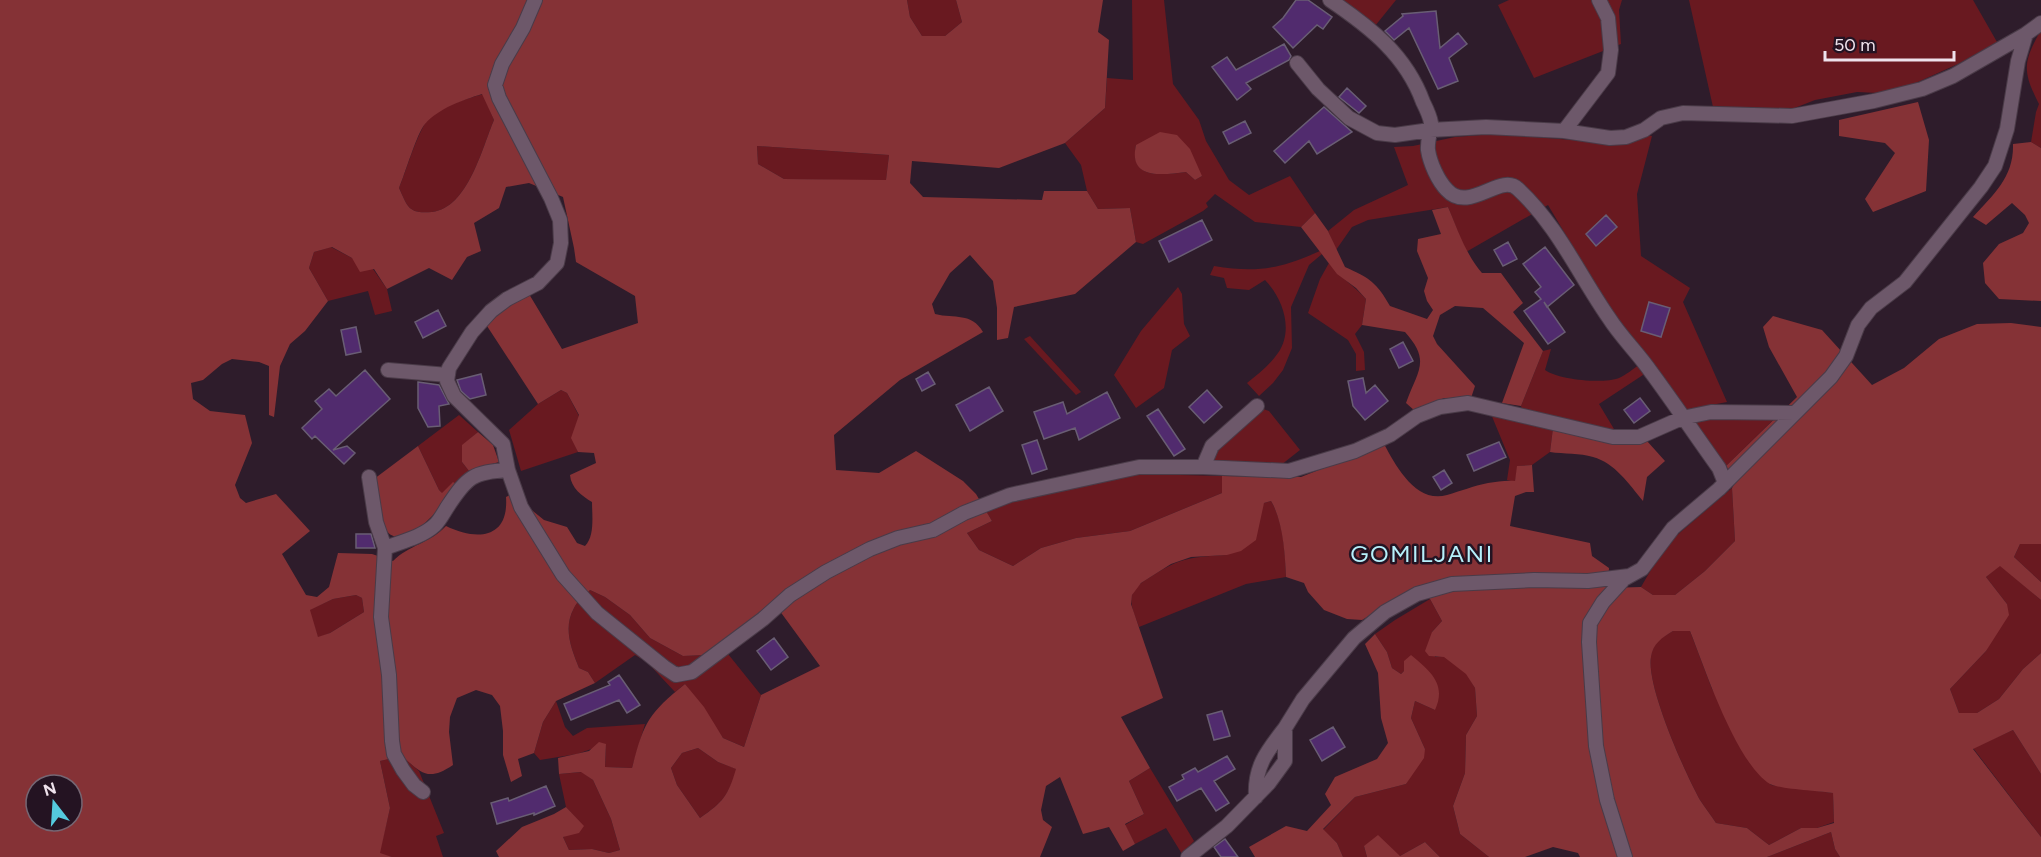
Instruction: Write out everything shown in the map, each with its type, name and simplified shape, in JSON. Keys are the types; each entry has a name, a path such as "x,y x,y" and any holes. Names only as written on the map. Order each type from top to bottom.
{"street":[{"path":"535,0 523,28 502,64 495,85 499,98 560,220 561,243 557,263 538,283 507,299 491,311 472,332 449,368 447,381 454,396 503,444 507,470 521,507 563,575 597,613 664,668 676,675 692,672 763,619 790,595 826,572 898,538 933,530 964,513 1010,495 1139,467 1289,471 1355,451 1390,435 1417,416 1440,407 1468,403 1613,437 1639,437 1682,418 1711,412 1794,413"},
{"path":"1330,0 1379,36 1399,57 1418,86 1431,121 1428,149 1440,181 1449,193 1466,199 1506,185 1515,186 1527,197 1557,234 1609,319 1651,371 1719,468 1725,483"},
{"path":"1564,131 1608,73 1611,50 1608,18 1599,0"},
{"path":"1297,63 1318,89 1350,118 1362,127 1377,132 1395,135 1430,130 1486,127 1564,131 1610,138 1626,137 1644,130 1661,118 1683,113 1792,116 1874,101 1922,88 1953,76 2041,23"},
{"path":"1624,857 1607,800 1596,746 1589,642 1590,623 1603,602 1629,576 1642,569 1673,528 1725,483 1831,377 1846,356 1858,325 1871,308 1905,282 1981,187 1995,165 2007,129 2018,61 2026,34"},
{"path":"388,370 448,375"},
{"path":"1203,467 1212,446 1257,406"},
{"path":"385,549 436,525 471,477 487,471 507,470"},
{"path":"369,477 376,522 385,549 381,617 389,675 394,754 414,785 423,792"},
{"path":"1256,797 1255,781 1261,763 1303,699 1354,638 1385,612 1417,594 1452,584 1534,580 1588,581 1629,576"},
{"path":"1188,857 1227,826 1269,783 1285,761 1285,728"}],"shaded area":[{"path":"0,0 907,0 910,17 922,36 945,36 962,22 956,0 1103,0 1098,32 1109,40 1105,108 1065,143 999,168 912,161 910,183 923,197 1042,200 1044,191 1087,191 1098,209 1130,208 1136,242 1075,294 1014,307 1008,338 997,340 997,308 993,281 970,255 950,273 932,304 935,314 968,319 983,332 900,380 834,435 836,470 879,473 916,451 963,481 976,494 992,521 967,533 979,550 1013,566 1041,548 1076,538 1130,531 1222,493 1222,476 1301,477 1384,444 1408,481 1426,494 1436,496 1488,483 1515,481 1517,466 1532,465 1534,492 1515,496 1510,526 1590,543 1592,556 1609,568 1608,588 1641,587 1653,595 1675,595 1705,571 1735,541 1732,488 1736,481 1726,466 1797,397 1769,347 1763,327 1773,316 1822,330 1872,385 1904,368 1939,339 1977,324 2011,323 2041,327 2041,544 2020,544 2014,557 2041,582 2041,600 2000,566 1986,577 2007,604 2009,615 1986,651 1950,689 1959,713 1977,713 1999,699 2023,669 2041,653 2041,774 2013,730 1973,749 2041,837 2041,857 1840,857 1835,849 1831,832 1767,857 1580,857 1578,853 1553,847 1525,857 1489,857 1460,834 1453,806 1465,773 1466,735 1477,716 1475,688 1466,674 1444,657 1429,656 1425,651 1432,632 1442,621 1430,599 1420,585 1362,620 1347,619 1324,610 1308,592 1304,583 1286,577 1281,528 1271,501 1264,503 1256,540 1241,551 1227,555 1191,557 1171,564 1141,583 1132,595 1131,604 1163,698 1121,717 1150,768 1129,781 1144,814 1125,824 1135,844 1123,851 1109,827 1083,834 1060,777 1046,786 1041,810 1043,820 1052,827 1040,857 499,857 496,851 522,827 566,807 584,826 579,833 563,837 569,850 592,849 609,853 620,850 611,819 593,780 581,772 559,774 558,758 589,751 599,742 606,744 605,767 632,768 640,740 649,720 663,703 685,684 704,707 723,738 744,747 761,695 820,666 774,603 705,655 683,656 650,638 630,615 605,597 590,590 575,605 569,630 571,646 579,668 588,672 595,683 556,701 543,722 534,753 518,759 522,776 511,782 503,755 500,706 492,695 476,690 457,698 450,717 449,732 453,765 431,774 420,771 402,756 380,761 390,808 380,853 392,857 0,857","holes":["482,94 494,120 479,160 464,189 445,208 432,212 413,210 407,204 399,188 422,129 431,118 444,109","757,146 889,155 886,180 784,179 758,164","529,183 563,197 576,262 635,296 638,323 562,349 529,294 502,310 487,326 538,404 561,390 567,393 579,415 571,438 578,452 594,453 596,463 570,475 575,488 592,502 592,525 588,542 585,546 577,543 567,527 544,520 512,494 506,497 506,511 502,521 497,529 489,533 469,534 446,526 393,561 372,554 338,553 329,587 317,597 306,595 282,554 310,531 276,494 246,503 240,498 235,485 252,443 245,415 210,411 193,399 191,383 203,380 222,364 232,359 259,362 269,366 269,415 274,417 280,366 290,344 305,331 328,301 309,268 314,252 332,247 352,258 360,272 374,269 387,289 429,268 452,280 467,257 481,251 474,223 499,208 506,187","356,595 362,598 364,612 330,633 318,637 310,610 333,599","1673,631 1690,631 1723,714 1745,757 1757,773 1775,786 1833,793 1834,823 1817,828 1801,828 1769,845 1747,828 1716,823 1700,800 1685,770 1654,688 1651,670 1652,652 1656,644","698,748 718,762 736,769 724,798 700,818 677,785 671,768 682,753"]},
{"path":"907,0 956,0 962,22 945,36 922,36 910,17"},
{"path":"1132,0 1164,0 1173,84 1199,120 1206,141 1229,180 1249,195 1290,176 1315,213 1301,227 1255,222 1215,194 1206,203 1208,207 1203,211 1143,244 1136,242 1130,208 1098,209 1087,191 1081,165 1065,143 1105,108 1107,78 1133,80","holes":["1136,145 1202,176 1195,180 1186,172 1158,174 1142,170 1135,156"]},
{"path":"1340,0 1396,0 1375,26"},
{"path":"1509,0 1622,0 1619,10 1621,44 1534,78 1498,5"},
{"path":"1689,0 1973,0 1997,42 1958,64 1900,90 1878,93 1857,92 1815,100 1787,111 1713,107"},
{"path":"2041,30 2041,148 2031,142 2039,104 2027,75 2027,67 2031,50"},
{"path":"483,94 494,120 479,160 464,189 445,208 432,212 413,210 407,204 399,188 423,127 441,110"},
{"path":"1918,102 1929,140 1926,191 1873,212 1865,199 1895,153 1885,143 1839,136 1839,120"},
{"path":"1160,132 1177,135 1190,149 1202,176 1195,180 1186,172 1158,174 1142,170 1135,156 1136,145"},
{"path":"1495,134 1611,143 1645,135 1652,136 1637,194 1641,256 1690,288 1683,302 1727,402 1685,410 1614,316 1548,205 1466,252 1448,207 1368,220 1352,227 1336,250 1328,231 1354,210 1408,185 1394,147 1413,146 1455,137"},
{"path":"2031,142 2041,148 2041,301 1999,299 1985,283 1983,263 1999,244 2023,233 2029,223 2025,215 2012,203 1986,225 1973,217 2006,176 2013,144"},
{"path":"757,146 889,155 886,181 784,179 758,164"},
{"path":"1448,207 1466,249 1482,273 1501,273 1523,303 1513,312 1543,351 1521,406 1502,403 1524,343 1483,308 1455,306 1440,315 1433,336 1437,344 1475,386 1471,398 1444,398 1415,411 1406,403 1420,366 1418,351 1413,342 1405,332 1362,325 1366,299 1356,288 1337,274 1301,227 1315,213 1328,231 1345,267 1372,282 1390,306 1427,319 1433,310 1424,291 1428,278 1417,251 1418,239 1441,234 1432,210"},
{"path":"331,247 373,269 387,289 392,311 375,315 368,291 328,301 309,268 314,252"},
{"path":"1320,251 1322,254 1309,265 1291,307 1292,348 1283,370 1259,396 1247,383 1264,369 1283,344 1286,325 1281,305 1265,280 1249,290 1227,288 1224,278 1210,275 1214,266 1243,269 1268,268 1293,262"},
{"path":"1329,263 1366,299 1362,325 1355,334 1364,352 1365,370 1356,371 1356,354 1348,340 1308,313 1320,279"},
{"path":"1178,287 1182,294 1184,324 1190,336 1172,350 1164,388 1136,408 1114,375 1141,331"},
{"path":"1030,336 1081,392 1076,395 1024,339"},
{"path":"1551,349 1545,370 1570,379 1612,380 1622,377 1639,365 1646,373 1599,404 1617,434 1522,409 1521,406 1543,351"},
{"path":"561,390 567,393 579,416 572,438 578,452 521,471 509,430 538,404"},
{"path":"1263,409 1269,411 1300,450 1281,465 1215,464 1213,458 1217,449"},
{"path":"1491,414 1553,428 1550,452 1532,465 1518,466 1515,482 1507,480 1510,460"},
{"path":"459,415 478,432 462,446 462,462 469,471 458,485 442,494 418,446"},
{"path":"1712,418 1774,419 1726,466 1695,423"},
{"path":"1553,428 1613,442 1647,441 1665,461 1647,477 1643,501 1621,475 1601,460 1583,455 1550,452"},
{"path":"478,432 493,445 499,462 469,471 462,462 462,445"},
{"path":"418,446 442,493 453,482 458,485 436,512 414,531 404,536 394,536 383,525 374,479"},
{"path":"1140,474 1222,476 1222,493 1130,531 1076,538 1041,548 1013,566 979,550 967,533 992,521 986,511 1013,501"},
{"path":"1732,488 1735,541 1705,571 1675,595 1653,595 1641,587 1656,561 1676,536"},
{"path":"1271,501 1281,528 1286,577 1246,584 1139,627 1131,603 1133,592 1138,586 1162,570 1180,562 1227,555 1264,503"},
{"path":"2020,544 2041,544 2041,582 2014,557"},
{"path":"2000,565 2041,600 2041,653 2023,669 1999,699 1977,713 1959,713 1950,689 1986,651 2007,604 1986,577"},
{"path":"590,590 605,597 630,615 650,638 683,656 705,655 720,644 761,695 744,747 723,738 685,684 675,692 647,662 635,655 595,683 588,672 579,668 571,646 569,623 575,605"},
{"path":"356,595 362,598 364,612 318,638 309,610 333,599"},
{"path":"1430,599 1442,621 1432,632 1435,657 1444,656 1467,674 1475,688 1477,716 1466,735 1465,773 1453,806 1460,834 1489,857 1440,857 1425,842 1400,856 1364,846 1367,857 1343,857 1337,843 1323,830 1355,797 1406,784 1425,749 1411,718 1415,701 1435,710 1404,671 1401,674 1392,668 1387,652 1375,634"},
{"path":"1673,631 1690,631 1712,689 1771,785 1833,793 1834,822 1817,828 1801,828 1769,845 1747,828 1716,823 1700,800 1685,770 1654,688 1651,670 1652,652 1658,641"},
{"path":"1375,634 1387,652 1392,668 1401,674 1404,671 1404,661 1411,655 1430,673 1438,685 1439,693 1435,710 1415,701 1411,718 1425,749 1424,758 1406,784 1355,797 1323,829 1337,843 1343,857 1255,857 1249,847 1286,826 1307,831 1331,805 1325,794 1335,777 1377,759 1388,743 1381,718 1378,673 1365,644"},
{"path":"556,701 565,727 573,736 587,728 645,724 632,768 605,767 606,744 577,754 540,760 534,753 543,722"},
{"path":"2013,730 2041,774 2041,837 1973,748"},
{"path":"698,748 718,762 737,769 724,798 700,818 677,785 671,768 682,753"},
{"path":"402,756 419,771 444,833 436,836 443,857 392,857 379,854 390,808 380,761"},
{"path":"1150,768 1194,841 1182,854 1166,828 1135,844 1125,825 1144,814 1129,781"},
{"path":"582,772 593,780 611,819 620,850 609,853 592,849 569,850 563,837 583,826 566,807 559,774"},
{"path":"1831,832 1835,849 1840,857 1767,857"},
{"path":"1378,835 1400,856 1425,842 1440,857 1367,857 1364,846"}],"building":[{"path":"1296,0 1308,0 1332,17 1323,29 1317,25 1293,48 1273,27"},
{"path":"1436,11 1440,48 1458,33 1467,44 1449,58 1458,81 1438,89 1409,28 1394,40 1385,31 1403,16 1402,14"},
{"path":"1284,44 1291,56 1289,60 1246,83 1251,89 1237,100 1212,67 1227,57 1236,70"},
{"path":"1347,88 1366,106 1359,113 1339,97"},
{"path":"1324,107 1352,132 1317,154 1309,141 1285,163 1274,151"},
{"path":"1245,121 1251,133 1229,144 1223,132"},
{"path":"1606,215 1617,227 1596,246 1586,234"},
{"path":"1202,220 1212,240 1169,262 1159,241"},
{"path":"1508,242 1517,259 1503,266 1494,250"},
{"path":"1545,247 1574,285 1547,307 1565,332 1548,344 1524,311 1541,299 1535,292 1541,287 1523,264"},
{"path":"1649,302 1670,308 1661,337 1641,331"},
{"path":"438,310 446,326 423,338 415,322"},
{"path":"356,327 361,352 346,355 341,330"},
{"path":"1403,342 1413,361 1399,368 1390,349"},
{"path":"365,370 390,399 333,450 347,446 355,453 344,464 315,436 312,439 302,428 322,409 315,401 329,389 336,396"},
{"path":"928,372 935,384 922,391 916,379"},
{"path":"481,374 486,395 470,399 461,391 457,380"},
{"path":"1363,378 1366,393 1375,385 1388,401 1365,420 1353,406 1348,381"},
{"path":"418,382 439,385 449,404 439,406 440,426 428,427 418,408"},
{"path":"989,387 1003,411 970,431 956,405"},
{"path":"1207,390 1222,407 1204,423 1189,407"},
{"path":"1107,392 1120,418 1079,440 1075,428 1044,439 1034,412 1063,402 1067,414"},
{"path":"1640,398 1650,411 1634,423 1624,410"},
{"path":"1158,409 1185,449 1174,456 1147,416"},
{"path":"1037,440 1047,469 1032,474 1022,445"},
{"path":"1499,442 1506,457 1474,471 1467,455"},
{"path":"1444,470 1452,483 1441,490 1433,477"},
{"path":"356,534 371,534 375,548 356,548"},
{"path":"774,638 788,657 771,670 757,651"},
{"path":"619,675 640,705 627,713 619,700 571,720 564,704 610,685 608,682"},
{"path":"1222,711 1230,736 1214,740 1207,715"},
{"path":"1333,727 1345,747 1322,761 1310,740"},
{"path":"1227,756 1235,769 1214,781 1229,803 1216,811 1201,788 1177,801 1169,787 1184,779 1182,775 1195,768 1198,772"},
{"path":"546,786 555,806 534,815 534,813 497,824 491,803 508,798 509,801"},
{"path":"1225,839 1238,857 1221,857 1214,847"}],"district":[{"name":"GOMILJANI","path":"1422,554"}]}
